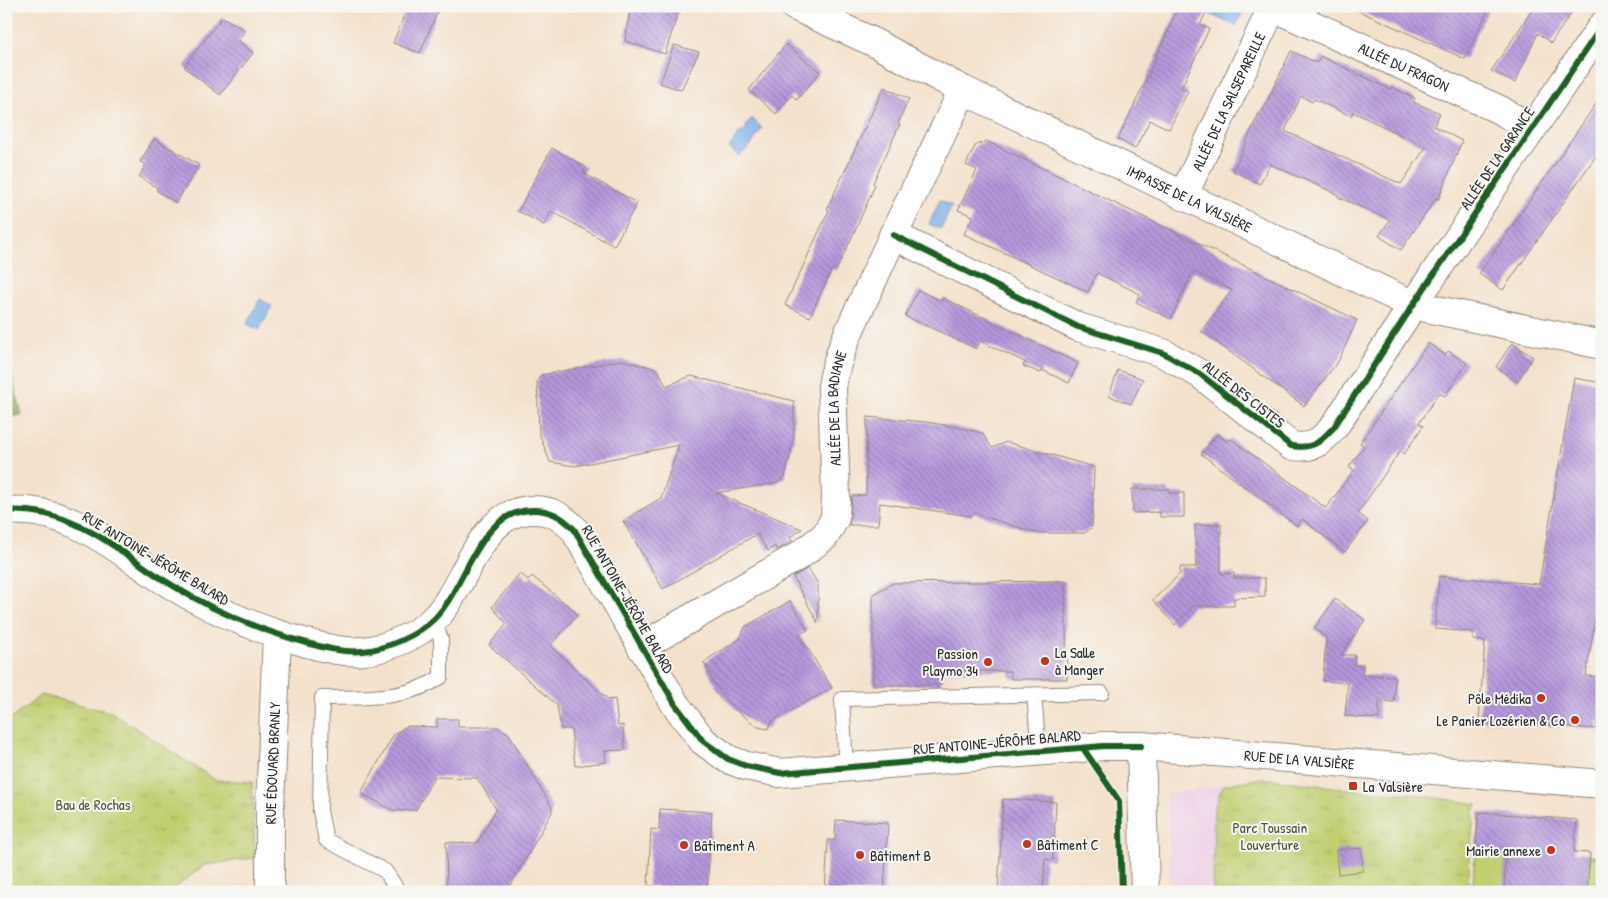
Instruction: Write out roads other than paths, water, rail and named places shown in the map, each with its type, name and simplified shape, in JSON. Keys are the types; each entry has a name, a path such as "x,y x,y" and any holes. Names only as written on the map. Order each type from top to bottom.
{"street":[{"name":"IMPASSE DE LA VALSIÈRE","path":"794,6 871,41 962,90 1413,305 1602,345"},
{"name":"ALLÉE DU FRAGON","path":"1273,7 1500,110 1532,129"},
{"name":"ALLÉE DE LA SALSEPAREILLE","path":"1183,196 1273,7"},
{"name":"ALLÉE DE LA GARANCE","path":"1413,305 1602,26"},
{"name":"ALLÉE DE LA BADIANE","path":"641,647 800,555 825,536 835,518 832,387 835,370 844,343 962,90"},
{"name":"ALLÉE DES CISTES","path":"893,235 1078,327 1163,353 1200,374 1291,446 1306,448 1319,442 1334,427 1413,305"},
{"name":"RUE ANTOINE-JÉRÔME BALARD","path":"6,511 32,510 73,522 102,537 193,598 225,615 277,635 328,649 359,652 376,650 392,645 434,620 493,527 502,519 514,513 528,510 544,510 564,519 574,529 675,704 703,741 728,759 746,766 780,773 1104,746 1141,746"},
{"name":"RUE ÉDOUARD BRANLY","path":"270,892 270,808 277,635"},
{"name":"RUE DE LA VALSIÈRE","path":"1141,746 1602,784"},
{"path":"1141,746 1145,892"}],"lane":[{"path":"399,892 385,871 326,840 320,811 322,698 388,697 416,690 441,677 440,639 434,620"},
{"path":"846,767 842,699 1102,693"},
{"path":"1034,695 1039,752"}],"water":[{"path":"1213,6 1226,6 1242,13 1236,26 1209,14"},
{"path":"752,118 762,128 752,144 740,156 729,147 739,134 747,128 746,126"},
{"path":"940,200 952,206 941,229 929,224"},
{"path":"260,299 272,306 259,330 247,324"}],"place":[{"name":"La Salle à Manger","path":"1045,661"},
{"name":"Passion Playmo 34","path":"988,662"},
{"name":"Pôle Médika","path":"1541,698"},
{"name":"Le Panier Lozérien & Co","path":"1575,720"},
{"name":"La Valsière","path":"1353,786"},
{"name":"Bâtiment C","path":"1027,844"},
{"name":"Bâtiment A","path":"684,845"},
{"name":"Mairie annexe","path":"1551,850"},
{"name":"Bâtiment B","path":"860,855"}],"park label":[{"name":"Bau de Rochas","path":"93,804"},
{"name":"Parc Toussain Louverture","path":"1270,836"}]}
